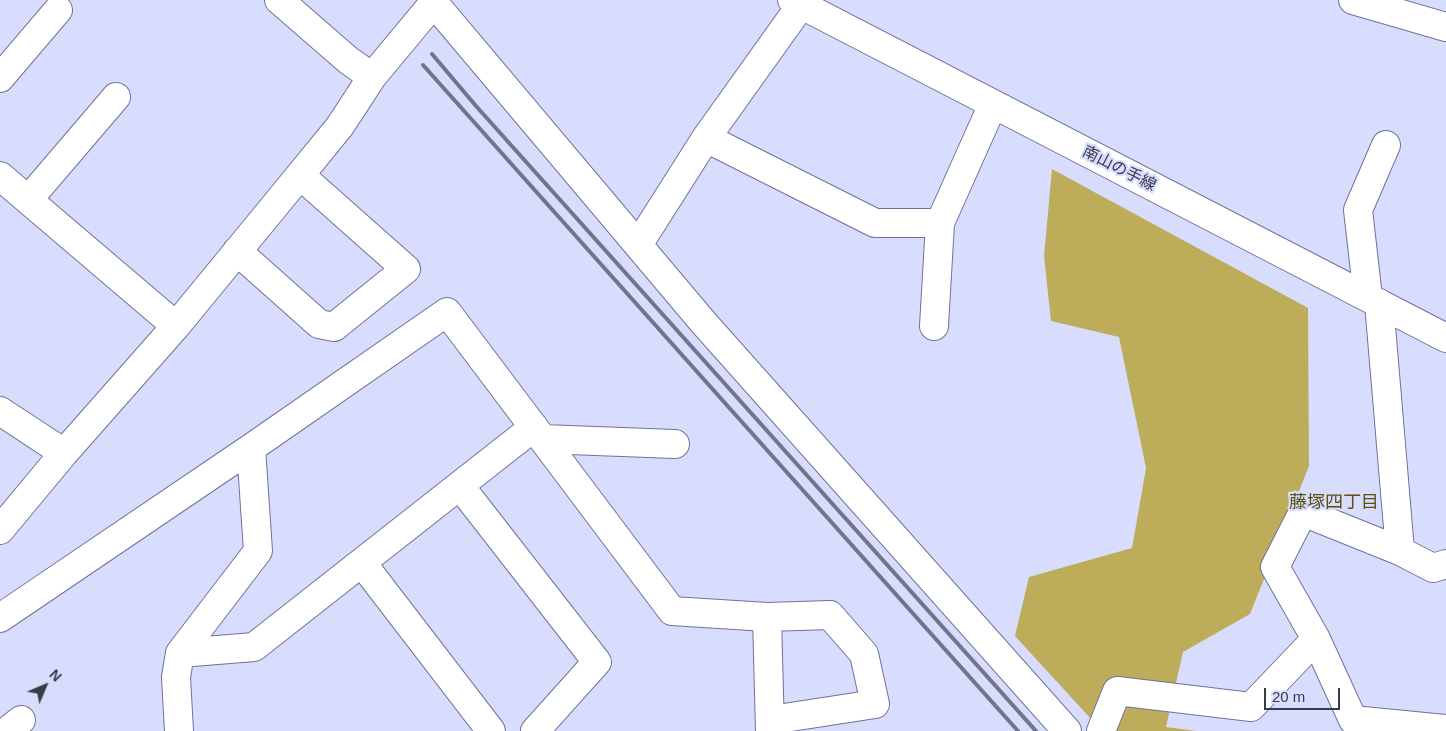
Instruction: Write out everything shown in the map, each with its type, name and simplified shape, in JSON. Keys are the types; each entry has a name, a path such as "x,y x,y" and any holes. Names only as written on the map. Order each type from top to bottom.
{"street":[{"path":"279,0 348,60 372,77"},
{"path":"1354,0 1446,27"},
{"path":"0,530 64,452 176,326 340,126 372,77 435,2 703,322 1067,731"},
{"path":"638,245 796,2"},
{"name":"南山の手線","path":"796,2 1446,338"},
{"path":"0,78 58,10"},
{"path":"28,200 116,97"},
{"path":"934,326 940,223 993,104"},
{"path":"706,138 875,223 940,223"},
{"path":"1386,146 1358,210 1374,300 1400,551"},
{"path":"237,251 319,324 334,327 406,269 300,175"},
{"path":"0,176 176,326"},
{"path":"0,618 251,448 447,312 672,611 767,617 830,615 864,654 875,704 771,726 767,617"},
{"path":"0,411 64,452"},
{"path":"180,653 254,647 460,486 539,433 675,444"},
{"path":"179,731 176,677 180,653 258,551 251,448"},
{"path":"460,486 597,662 535,731"},
{"path":"1446,564 1433,568 1400,551 1303,512 1275,567 1316,639 1353,720 1446,729"},
{"path":"362,563 491,731"},
{"path":"1100,731 1117,691 1251,708 1316,639"}],"shaded area":[{"path":"1052,169 1308,308 1309,466 1250,614 1183,652 1166,727 1196,731 1102,731 1015,636 1029,577 1132,548 1146,468 1119,337 1051,321 1044,256"}],"railway":[{"path":"432,54 476,106 1036,731"},
{"path":"423,65 1018,731"}],"district":[{"name":"藤塚四丁目","path":"1334,503"}]}
